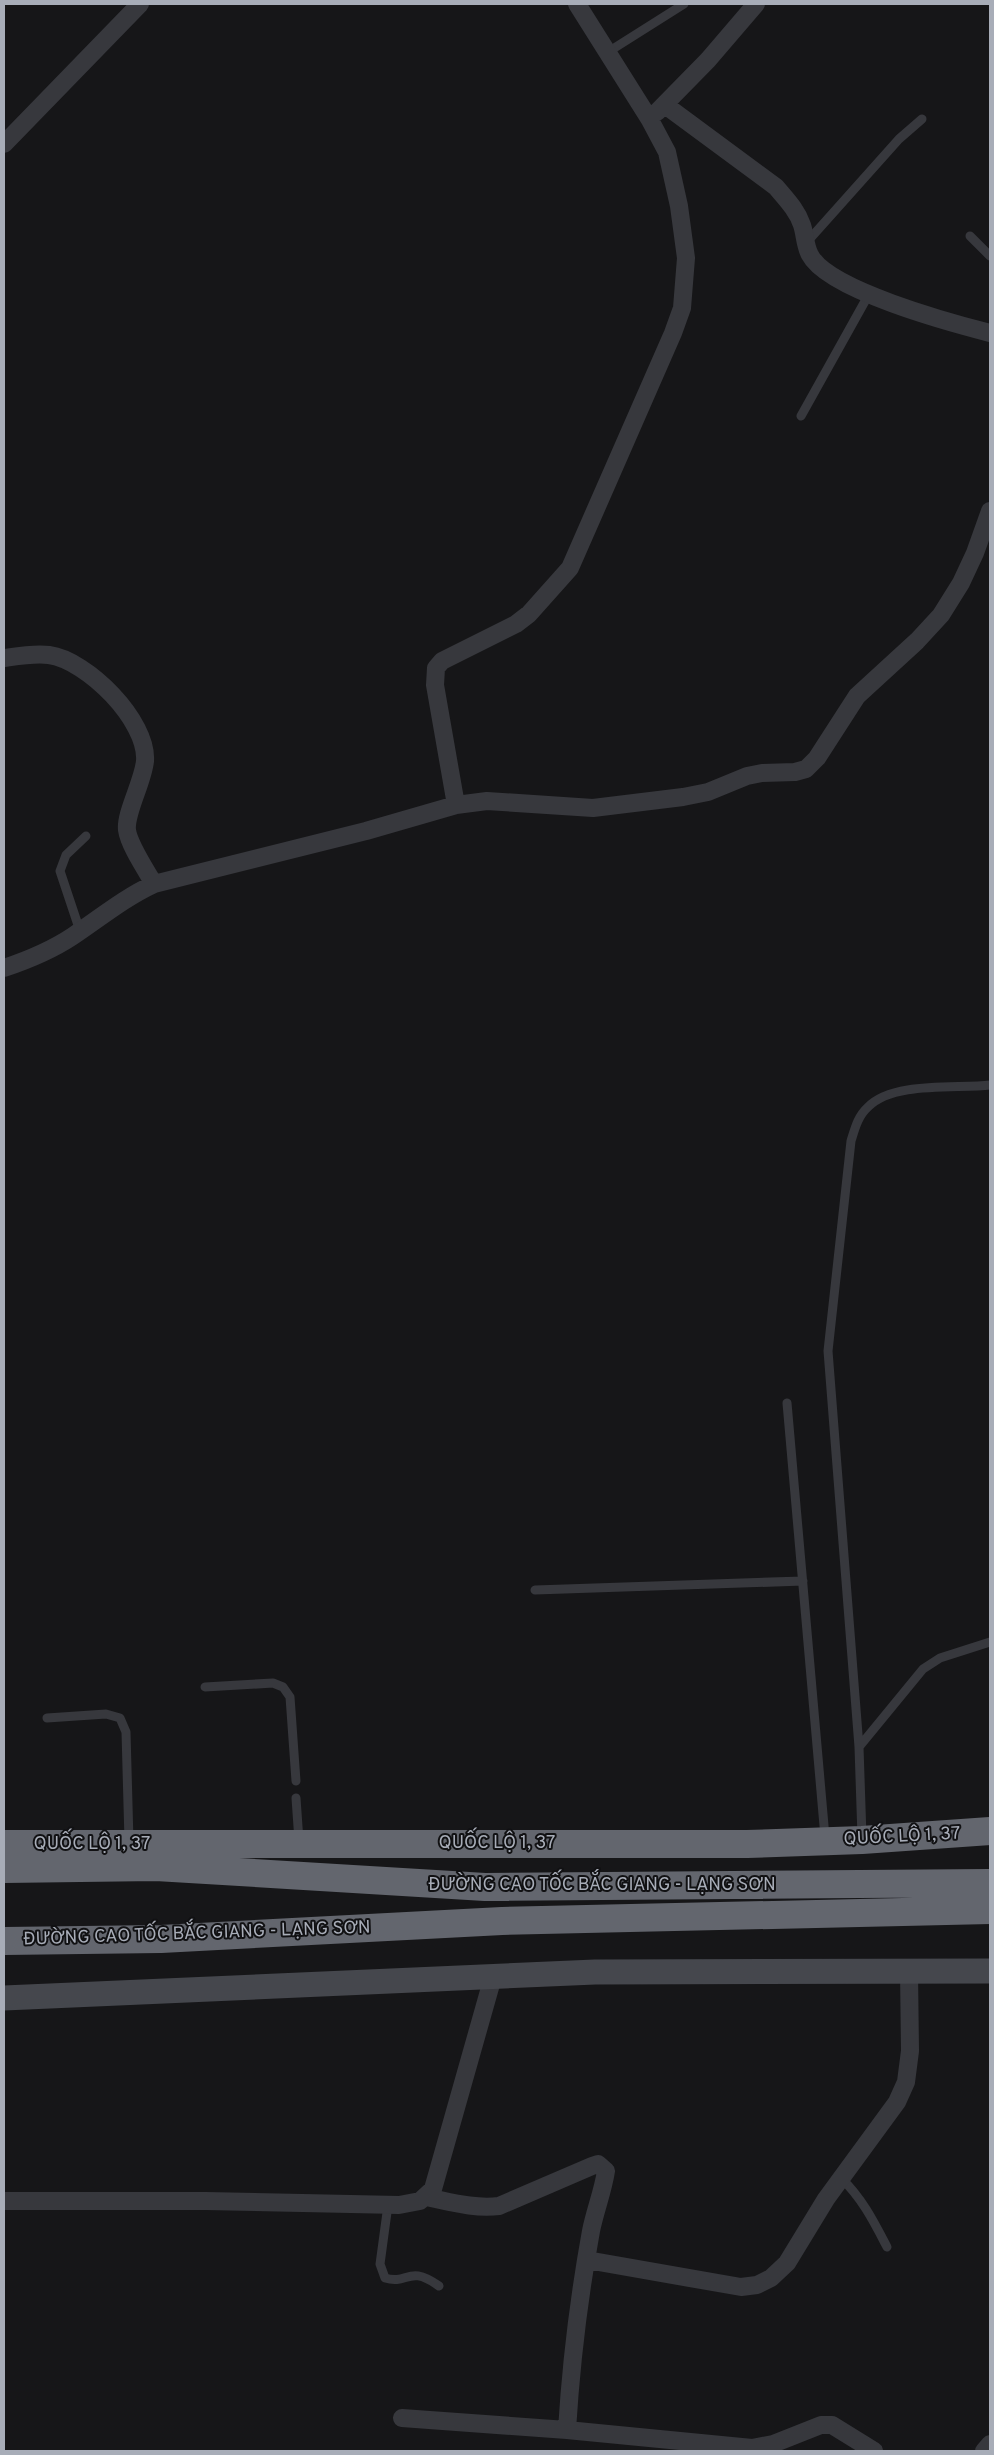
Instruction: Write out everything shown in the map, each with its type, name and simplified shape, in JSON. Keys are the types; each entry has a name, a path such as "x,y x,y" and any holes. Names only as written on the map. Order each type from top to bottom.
{"highway":[{"name":"QUỐC LỘ 1, 37","path":"4,1844 747,1844 862,1840 990,1831"},
{"name":"ĐƯỜNG CAO TỐC BẮC GIANG - LẠNG SƠN","path":"4,1869 156,1867 485,1887 990,1883"},
{"name":"ĐƯỜNG CAO TỐC BẮC GIANG - LẠNG SƠN","path":"4,1942 161,1939 511,1920 990,1910"}],"street":[{"path":"4,144 140,4"},
{"path":"456,806 435,685 436,668 442,661 502,632 529,614 570,568 682,308 686,258 679,206 667,152 650,120 577,4"},
{"path":"650,120 708,60 756,4"},
{"path":"665,105 776,187 791,204 801,222 810,255 819,266 851,286 927,317 990,333"},
{"path":"4,968 46,952 134,893 154,884 366,831 456,806 487,802 594,808 683,797 708,792 747,776 762,773 795,772 806,769 817,758 856,696 917,641 941,615 961,583 976,553 990,511"},
{"path":"4,658 49,654 72,662 95,676 123,706 139,734 145,759 138,794 126,821 128,833 154,884"},
{"path":"587,2260 741,2287 757,2285 771,2278 787,2263 841,2178 897,2102 906,2082 910,2051 909,1971"},
{"path":"4,1998 596,1972 990,1971"},
{"path":"4,2201 205,2201 388,2205 420,2201 433,2189 438,2174 493,1977"},
{"path":"426,2197 484,2208 499,2206 598,2164 606,2171 592,2229 571,2364 567,2430"},
{"path":"402,2418 567,2430 752,2448 773,2444 821,2425 832,2425 874,2451"},
{"path":"984,2451 990,2444"}],"lane":[{"path":"608,52 684,4"},
{"path":"806,242 899,139 922,118"},
{"path":"970,236 990,256"},
{"path":"801,416 869,294"},
{"path":"80,931 60,871 66,856 86,836"},
{"path":"862,1840 859,1747 828,1351 851,1140 856,1122 868,1106 885,1096 910,1090 990,1085"},
{"path":"787,1403 826,1840"},
{"path":"535,1590 803,1581"},
{"path":"859,1747 923,1669 940,1658 990,1642"},
{"path":"205,1687 273,1683 283,1687 290,1697 296,1781"},
{"path":"47,1718 106,1714 120,1718 126,1732 129,1844"},
{"path":"296,1798 299,1843"},
{"path":"841,2178 854,2190 863,2203 887,2247"},
{"path":"388,2205 380,2264 385,2278 391,2279 416,2274 425,2277 439,2286"}]}
